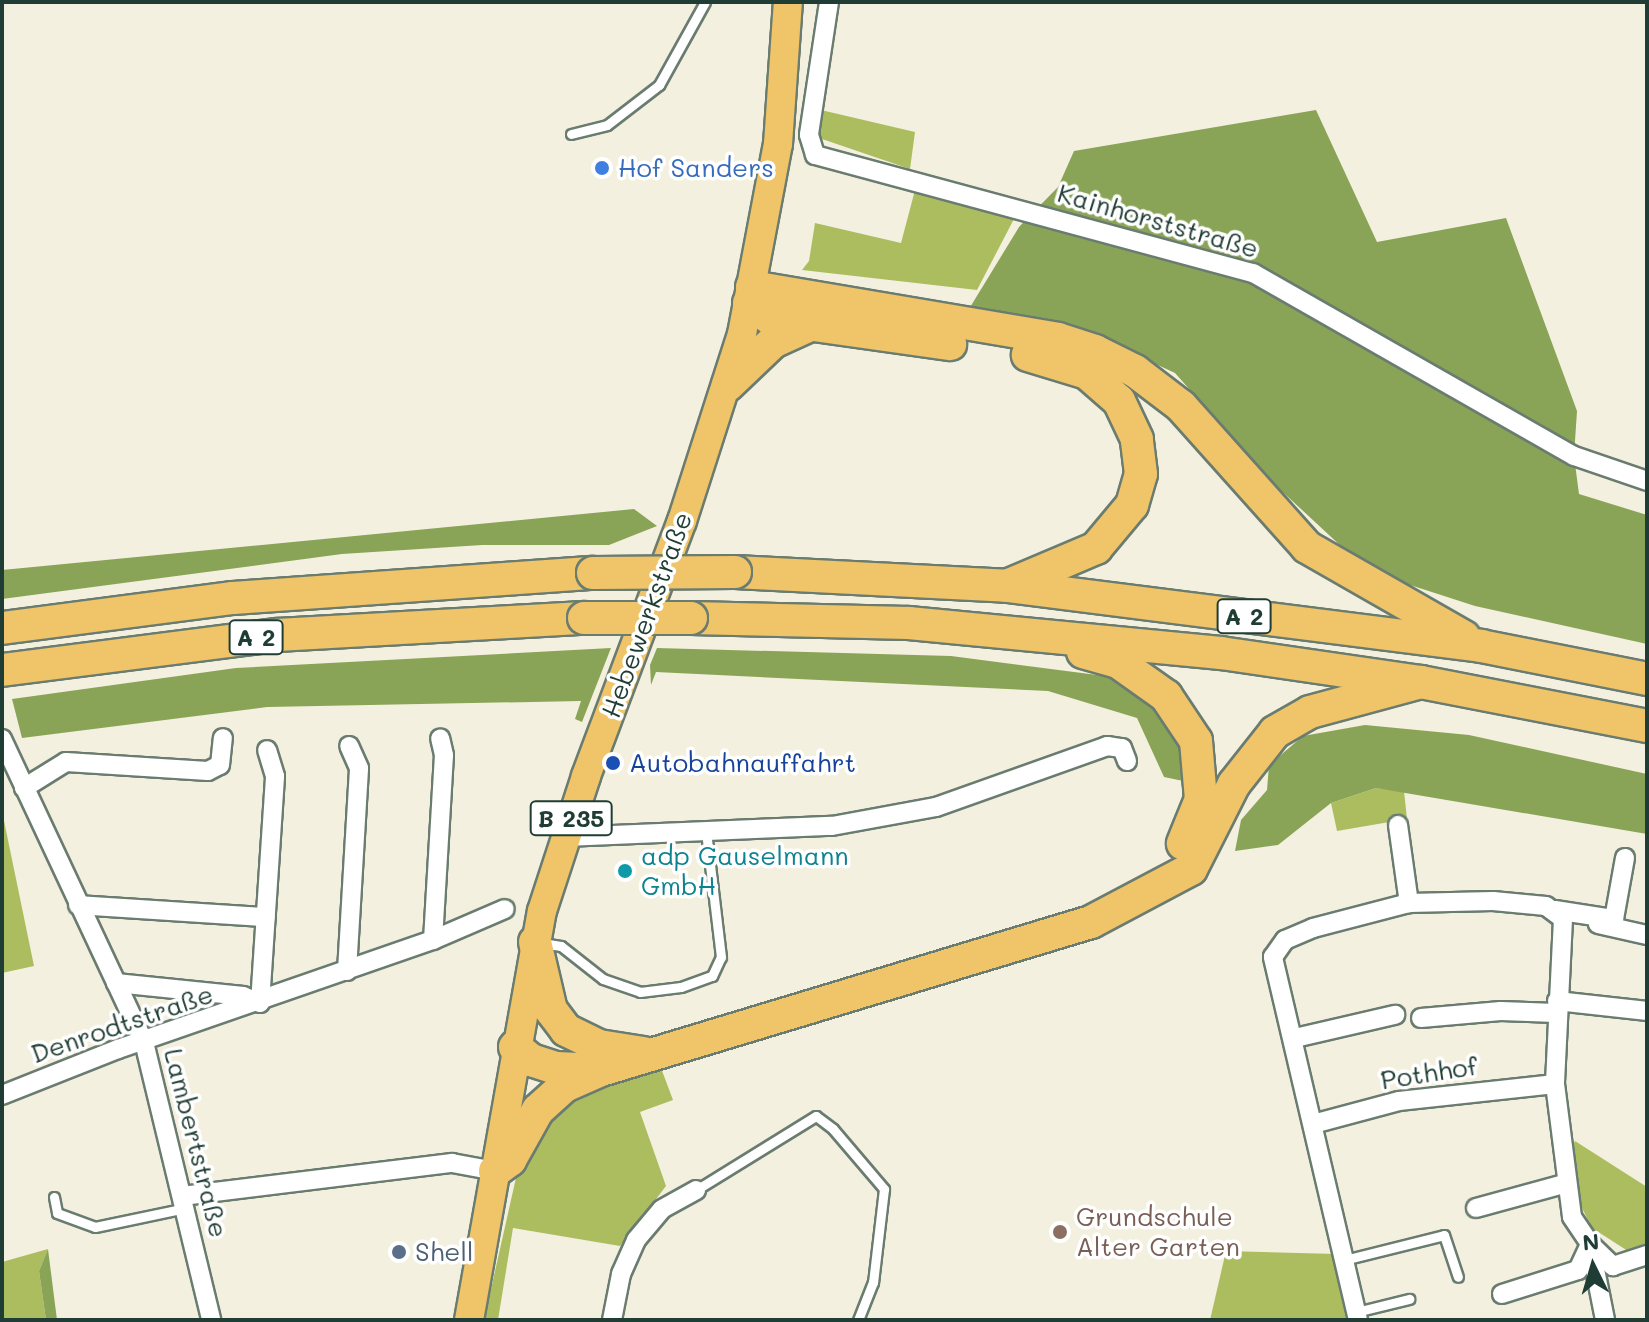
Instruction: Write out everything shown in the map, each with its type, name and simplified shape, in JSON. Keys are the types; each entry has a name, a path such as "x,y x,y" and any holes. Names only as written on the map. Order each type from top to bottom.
{"highway":[{"path":"751,295 771,319 1043,357 1087,373 1119,401 1137,439 1141,474 1132,505 1096,548 1007,586"},
{"path":"751,295 1058,339 1109,358 1181,406 1307,547 1481,646"},
{"path":"728,385 773,342 810,325"},
{"name":"A 2","path":"12,626 233,598 593,573 735,572 1007,586 1481,646 1647,679"},
{"name":"A 2","path":"9,669 277,635 584,618 691,618 1010,631 1221,653 1421,682 1647,726"},
{"path":"1010,631 1118,662 1166,696 1182,714 1196,741 1201,799 1197,819 1158,887"},
{"path":"495,1171 510,1160 538,1110 565,1086 624,1058 1091,922 1158,887 1191,869 1234,784 1275,732 1310,712 1421,682"},
{"path":"535,942 556,1019 583,1041 624,1058"},
{"path":"515,1047 624,1058"}],"main road":[{"name":"Hebewerkstraße","path":"469,1320 535,942 565,837 728,385 751,295 778,144 788,2"}],"street":[{"name":"Kainhorststraße","path":"829,2 809,135 815,155 1253,273 1574,456 1647,481"},
{"path":"24,788 66,762 208,771 220,765 223,738"},
{"path":"433,940 444,755 440,738"},
{"name":"Lambertstraße","path":"2,739 144,1042 211,1320"},
{"path":"347,971 359,768 349,746"},
{"path":"565,837 832,826 936,807 1107,746 1122,748 1127,761"},
{"path":"116,983 243,996 260,1003 275,776 267,750"},
{"path":"1398,825 1409,903"},
{"path":"1559,915 1614,919 1625,858"},
{"path":"1357,1316 1295,1038 1273,957 1285,940 1313,928 1409,903 1493,901 1647,935"},
{"path":"78,905 266,917"},
{"name":"Denrodtstraße","path":"2,1095 433,940 505,909"},
{"path":"1559,915 1555,1084 1564,1184 1572,1217 1590,1244 1613,1266 1647,1255"},
{"name":"Pothhof","path":"1421,1018 1557,1007 1647,1011"},
{"path":"1295,1038 1395,1015"},
{"name":"Pothhof","path":"1313,1124 1399,1101 1555,1084"},
{"path":"184,1202 452,1163 495,1171"},
{"path":"1476,1208 1564,1184"},
{"path":"612,1320 621,1274 636,1240 662,1209 696,1190"},
{"path":"1502,1294 1578,1270 1590,1244"},
{"path":"1590,1244 1605,1320"}],"lane":[{"path":"571,134 621,118 659,85 705,2"},
{"path":"535,942 561,946 603,979 640,992 681,987 712,976 721,957 706,832"},
{"path":"696,1190 816,1116 872,1169 884,1189 873,1282 858,1320"},
{"path":"54,1197 57,1213 95,1227 184,1202"},
{"path":"1344,1260 1444,1235 1458,1277"},
{"path":"1357,1316 1409,1299"}],"green space":[{"path":"821,110 915,132 910,169 819,138"},
{"path":"1316,110 1377,242 1506,218 1577,411 1574,456 1579,494 1647,515 1647,644 1475,606 1407,584 1343,548 1273,483 1175,373 1104,340 969,309 1019,227 1058,187 1074,151"},
{"path":"915,190 1015,217 977,290 802,270 809,261 815,223 901,243"},
{"path":"634,509 657,526 609,545 482,545 342,554 2,599 2,570"},
{"path":"611,648 582,722 575,719 581,701 267,707 22,738 12,699 236,668"},
{"path":"657,648 951,656 1105,676 1149,699 1182,747 1188,782 1164,777 1137,718 1048,691 656,672 651,685 650,665"},
{"path":"1365,725 1469,735 1647,774 1647,834 1376,788 1331,803 1278,845 1235,851 1241,820 1267,790 1269,765 1303,736"},
{"path":"1376,788 1404,791 1407,819 1337,831 1331,803"},
{"path":"2,811 34,966 2,973"},
{"path":"661,1068 673,1100 640,1112 666,1186 620,1246 513,1228 498,1320 484,1320 520,1160 558,1107 590,1090"},
{"path":"1575,1141 1647,1187 1647,1248 1631,1253 1592,1228 1577,1198 1570,1151"},
{"path":"48,1249 39,1271 46,1320 2,1320 2,1262"},
{"path":"48,1249 57,1320 46,1320 39,1271"},
{"path":"1226,1251 1337,1254 1352,1320 1210,1320"}],"place":[{"name":"Hof Sanders","path":"602,168"},
{"name":"Autobahnauffahrt","path":"613,763"},
{"name":"adp Gauselmann GmbH","path":"625,871"},
{"name":"Grundschule Alter Garten","path":"1060,1232"},
{"name":"Shell","path":"399,1252"}]}
